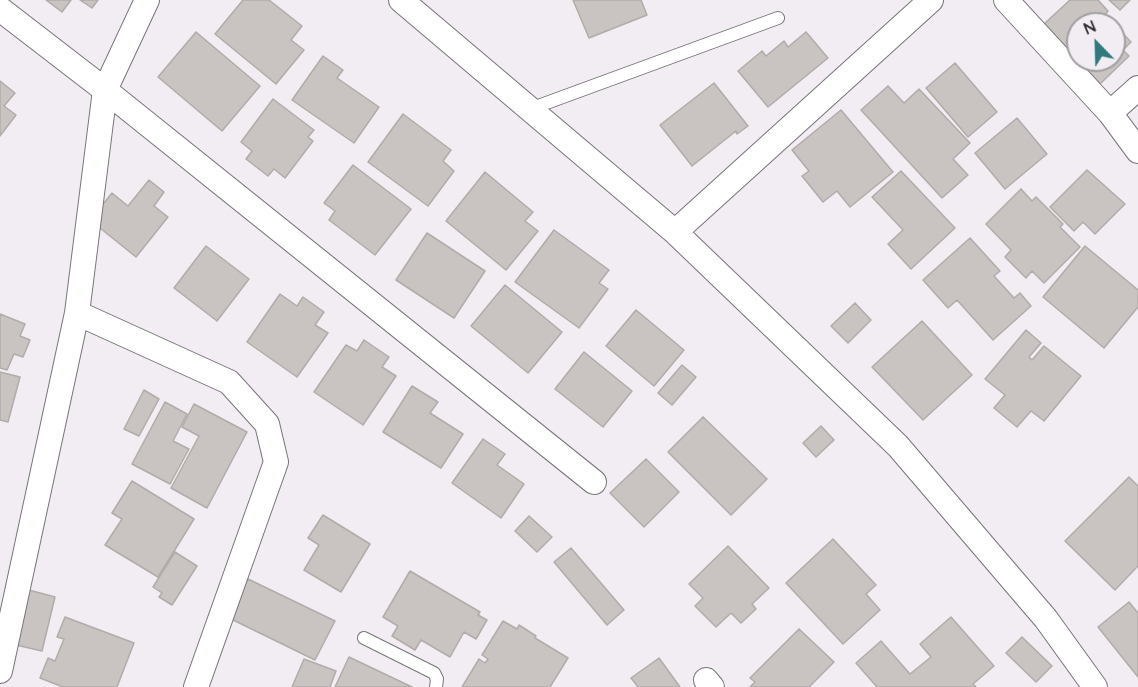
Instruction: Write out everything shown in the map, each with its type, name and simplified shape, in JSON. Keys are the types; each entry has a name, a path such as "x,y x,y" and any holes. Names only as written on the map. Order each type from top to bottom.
{"street":[{"path":"0,670 77,313 105,90 147,0"},
{"path":"401,0 675,232 898,446 1046,619 1095,687"},
{"path":"675,232 931,0"},
{"path":"1006,0 1110,113 1138,151"},
{"path":"0,9 105,90 594,482"},
{"path":"1110,113 1138,88"},
{"path":"77,313 229,382 267,424 276,462 196,687"}],"lane":[{"path":"530,109 778,18"},
{"path":"364,638 434,673 437,679 435,687"}],"building":[{"path":"46,0 71,0 62,12"},
{"path":"80,0 98,0 92,8"},
{"path":"243,0 269,0 302,26 291,40 304,50 276,84 215,34"},
{"path":"573,0 641,0 647,15 589,38"},
{"path":"1070,0 1098,0 1108,11 1066,12 1066,48 1044,24"},
{"path":"1109,0 1130,0 1120,10"},
{"path":"196,32 260,86 222,131 158,77"},
{"path":"806,32 828,58 768,107 738,71 762,51 766,56 784,41 788,47"},
{"path":"1126,37 1131,42 1126,47"},
{"path":"323,56 343,70 337,78 379,107 354,143 292,100"},
{"path":"955,63 997,112 968,137 926,88"},
{"path":"1089,72 1112,72 1100,84"},
{"path":"0,81 15,93 4,106 16,115 0,136"},
{"path":"714,83 748,126 737,134 736,131 692,166 660,125"},
{"path":"888,86 904,103 919,89 970,143 953,159 968,175 942,198 861,110"},
{"path":"273,99 314,130 308,137 313,141 285,178 274,169 268,176 246,159 252,151 241,142"},
{"path":"841,110 893,172 850,207 837,191 823,202 802,176 809,171 792,150"},
{"path":"403,114 451,150 443,161 454,171 428,206 368,162"},
{"path":"1017,118 1047,154 1005,189 975,153"},
{"path":"353,165 411,209 375,255 329,220 335,211 324,203"},
{"path":"1087,170 1125,204 1095,234 1083,222 1074,231 1050,207"},
{"path":"901,171 955,228 911,269 888,244 903,230 872,197"},
{"path":"485,172 533,212 525,221 538,231 506,270 446,221"},
{"path":"149,180 164,192 154,206 168,217 136,257 90,220 112,193 128,206"},
{"path":"1021,189 1032,201 1036,197 1063,224 1060,227 1080,247 1044,283 1032,271 1026,278 1005,257 1011,250 986,224"},
{"path":"554,230 609,270 599,283 608,289 579,328 515,282"},
{"path":"427,233 485,271 454,318 396,280"},
{"path":"970,238 1000,271 994,276 1014,298 1020,293 1031,306 993,340 957,300 948,308 923,280"},
{"path":"206,246 249,279 217,321 174,288"},
{"path":"1085,246 1138,290 1138,307 1104,348 1043,297"},
{"path":"505,285 562,332 528,373 471,326"},
{"path":"280,294 297,306 303,297 324,312 315,325 328,333 297,377 247,342"},
{"path":"855,303 871,320 848,343 831,326"},
{"path":"636,310 684,350 654,386 606,346"},
{"path":"0,314 25,324 20,336 30,340 23,357 14,354 7,370 0,368"},
{"path":"922,321 972,375 923,420 872,367"},
{"path":"1026,330 1041,343 1029,357 1032,360 1044,346 1081,376 1044,421 1031,411 1017,427 994,408 1005,395 985,379"},
{"path":"364,340 389,357 382,367 396,376 363,425 314,392 346,345 357,351"},
{"path":"584,352 632,391 603,427 555,389"},
{"path":"682,365 696,377 672,405 658,393"},
{"path":"0,372 20,377 8,422 0,420"},
{"path":"412,386 438,402 430,413 463,434 441,468 383,432"},
{"path":"144,390 159,399 139,436 124,429"},
{"path":"165,402 187,414 173,441 189,449 170,484 132,464"},
{"path":"194,404 247,432 207,508 171,488 199,436 182,427"},
{"path":"703,417 767,479 731,515 668,452"},
{"path":"821,426 834,440 816,457 803,443"},
{"path":"483,439 505,454 497,465 524,484 501,518 452,483"},
{"path":"646,459 679,492 644,527 610,493"},
{"path":"1129,477 1138,486 1138,566 1115,590 1065,541"},
{"path":"132,481 194,519 158,577 105,545 122,519 112,513"},
{"path":"323,515 370,544 341,592 304,570 319,545 308,538"},
{"path":"529,516 552,537 537,552 515,531"},
{"path":"833,539 876,585 866,594 880,610 843,644 786,583"},
{"path":"728,546 769,588 752,604 756,609 741,623 731,613 716,627 695,606 703,598 689,584"},
{"path":"571,548 624,610 607,625 554,562"},
{"path":"175,552 197,566 172,605 159,597 162,593 153,587"},
{"path":"410,571 480,612 478,615 487,620 476,639 464,632 450,657 421,640 415,650 392,636 398,626 383,617"},
{"path":"248,579 335,621 315,660 229,618"},
{"path":"29,590 55,597 42,651 16,645"},
{"path":"1129,602 1138,613 1138,677 1098,627"},
{"path":"65,617 134,643 117,687 63,687 40,678 48,658 55,661 64,639 57,637"},
{"path":"951,617 994,666 973,684 976,687 877,687 856,663 881,641 910,674 931,657 920,644"},
{"path":"503,621 517,629 519,625 536,636 535,638 568,658 550,687 462,687 479,659 485,663 488,659 482,655"},
{"path":"799,629 834,662 809,687 750,687 755,682 750,678"},
{"path":"1022,637 1052,666 1036,682 1006,653"},
{"path":"349,657 412,687 335,687"},
{"path":"659,658 680,687 638,687 631,678"},
{"path":"304,659 336,671 330,687 292,687"}]}
